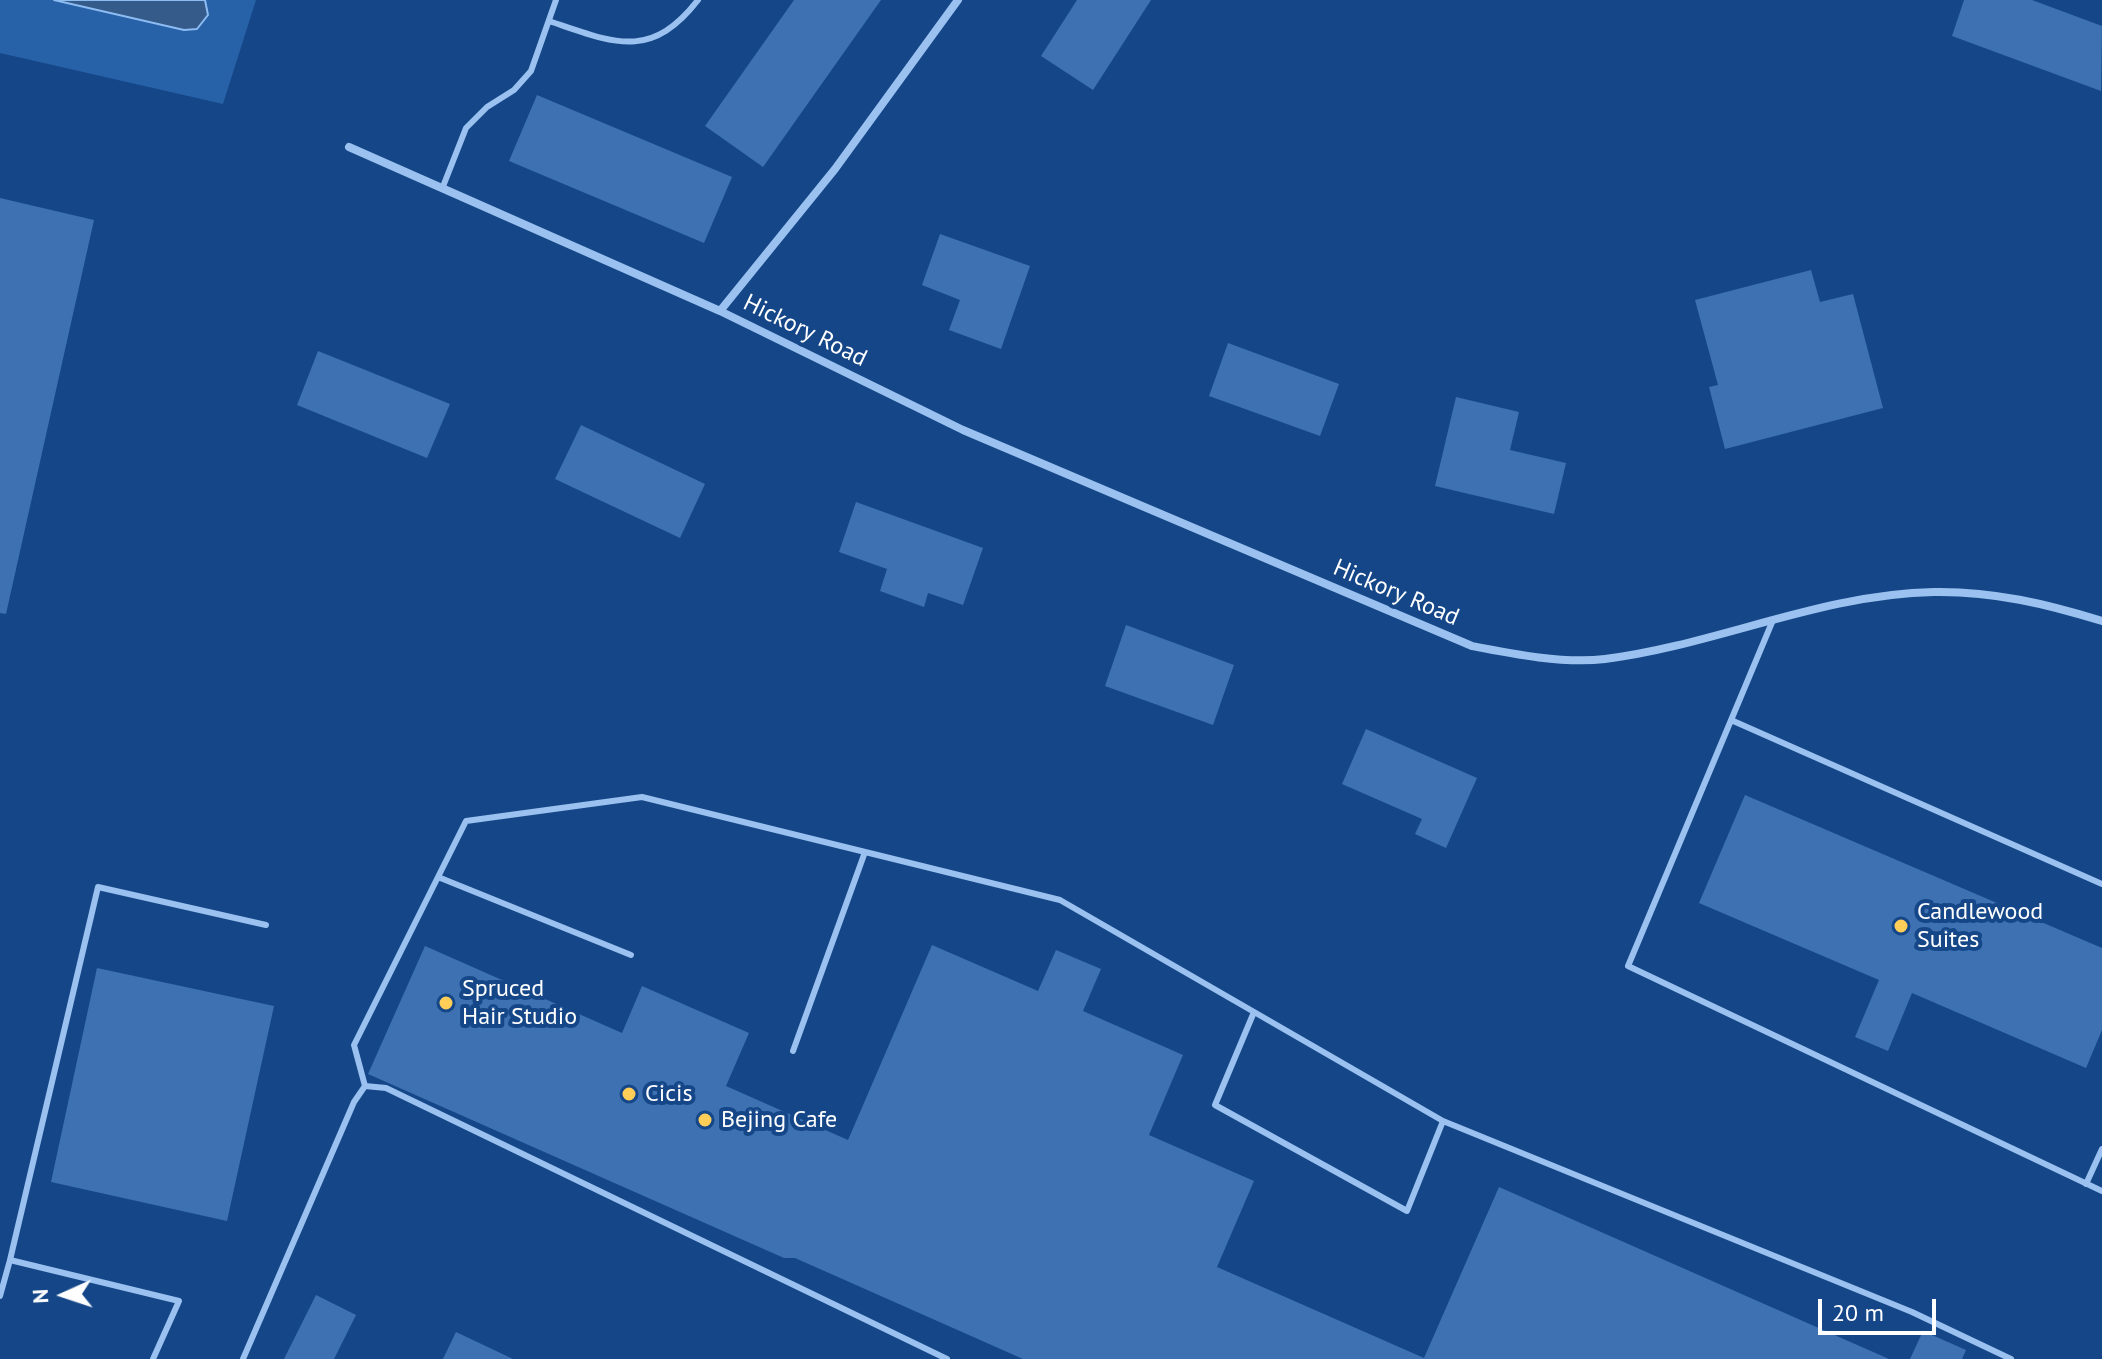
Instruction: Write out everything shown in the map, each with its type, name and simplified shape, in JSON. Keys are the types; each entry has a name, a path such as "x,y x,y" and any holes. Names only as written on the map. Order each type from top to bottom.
{"street":[{"name":"Hickory Road","path":"720,311 835,169 958,0"},
{"name":"Hickory Road","path":"349,147 720,311 963,430 1472,646 1526,656 1603,659 1689,643 1773,620 1874,598 1933,592 1995,595 2054,606 2102,621"}],"lane":[{"path":"442,189 466,128 487,107 514,90 531,71 556,0"},
{"path":"549,21 613,43 635,43 660,35 683,19 698,0"},
{"path":"1773,620 1628,966 2102,1191"},
{"path":"1731,720 2102,884"},
{"path":"243,1359 354,1102 365,1086 354,1045 466,821 642,797 1060,900 1443,1121 1912,1312 2011,1359"},
{"path":"793,1051 865,852"},
{"path":"438,877 631,955"},
{"path":"0,1296 98,887 266,925"},
{"path":"1254,1012 1215,1105 1407,1211 1443,1121"},
{"path":"365,1086 386,1088 947,1359"},
{"path":"2086,1184 2102,1149"},
{"path":"10,1260 179,1301 153,1359"}],"shaded area":[{"path":"0,0 256,0 223,104 0,53"},
{"path":"54,0 205,0 208,15 197,29 184,30"}],"building":[{"path":"794,0 881,0 763,167 705,126"},
{"path":"1077,0 1151,0 1093,90 1041,56"},
{"path":"1964,0 2032,0 2102,26 2101,91 1952,36"},
{"path":"537,95 732,177 704,243 509,161"},
{"path":"0,198 94,220 6,614 0,613"},
{"path":"940,234 1030,266 1001,349 949,330 960,300 922,285"},
{"path":"1811,270 1820,302 1853,294 1883,408 1725,449 1709,387 1718,385 1695,300"},
{"path":"1228,343 1339,384 1320,436 1209,396"},
{"path":"318,351 450,404 427,458 297,405"},
{"path":"1456,397 1519,412 1510,450 1566,463 1554,514 1435,486"},
{"path":"581,425 705,484 680,538 555,479"},
{"path":"856,502 983,548 963,605 928,593 924,607 880,591 887,569 839,552"},
{"path":"1126,625 1234,665 1213,725 1105,686"},
{"path":"1366,729 1477,778 1446,848 1415,834 1422,819 1342,784"},
{"name":"Candlewood Suites","path":"1745,795 2102,948 2102,1030 2086,1068 1912,993 1888,1051 1855,1037 1879,980 1699,903"},
{"path":"932,945 1038,991 1056,950 1101,969 1083,1011 1183,1055 1149,1135 1254,1181 1217,1267 1424,1358 1499,1187 1889,1359 1023,1359 795,1258 784,1258 368,1074 425,946 622,1033 642,986 749,1033 726,1086 848,1140"},
{"path":"97,968 274,1006 227,1221 51,1182"},
{"path":"316,1295 356,1315 334,1359 284,1359"},
{"path":"1923,1331 1966,1350 1962,1359 1910,1359"},
{"path":"456,1332 513,1359 443,1359"}],"place":[{"name":"Candlewood Suites","path":"1901,926"},
{"name":"Spruced Hair Studio","path":"446,1003"},
{"name":"Cicis","path":"629,1094"},
{"name":"Bejing Cafe","path":"705,1120"}]}
